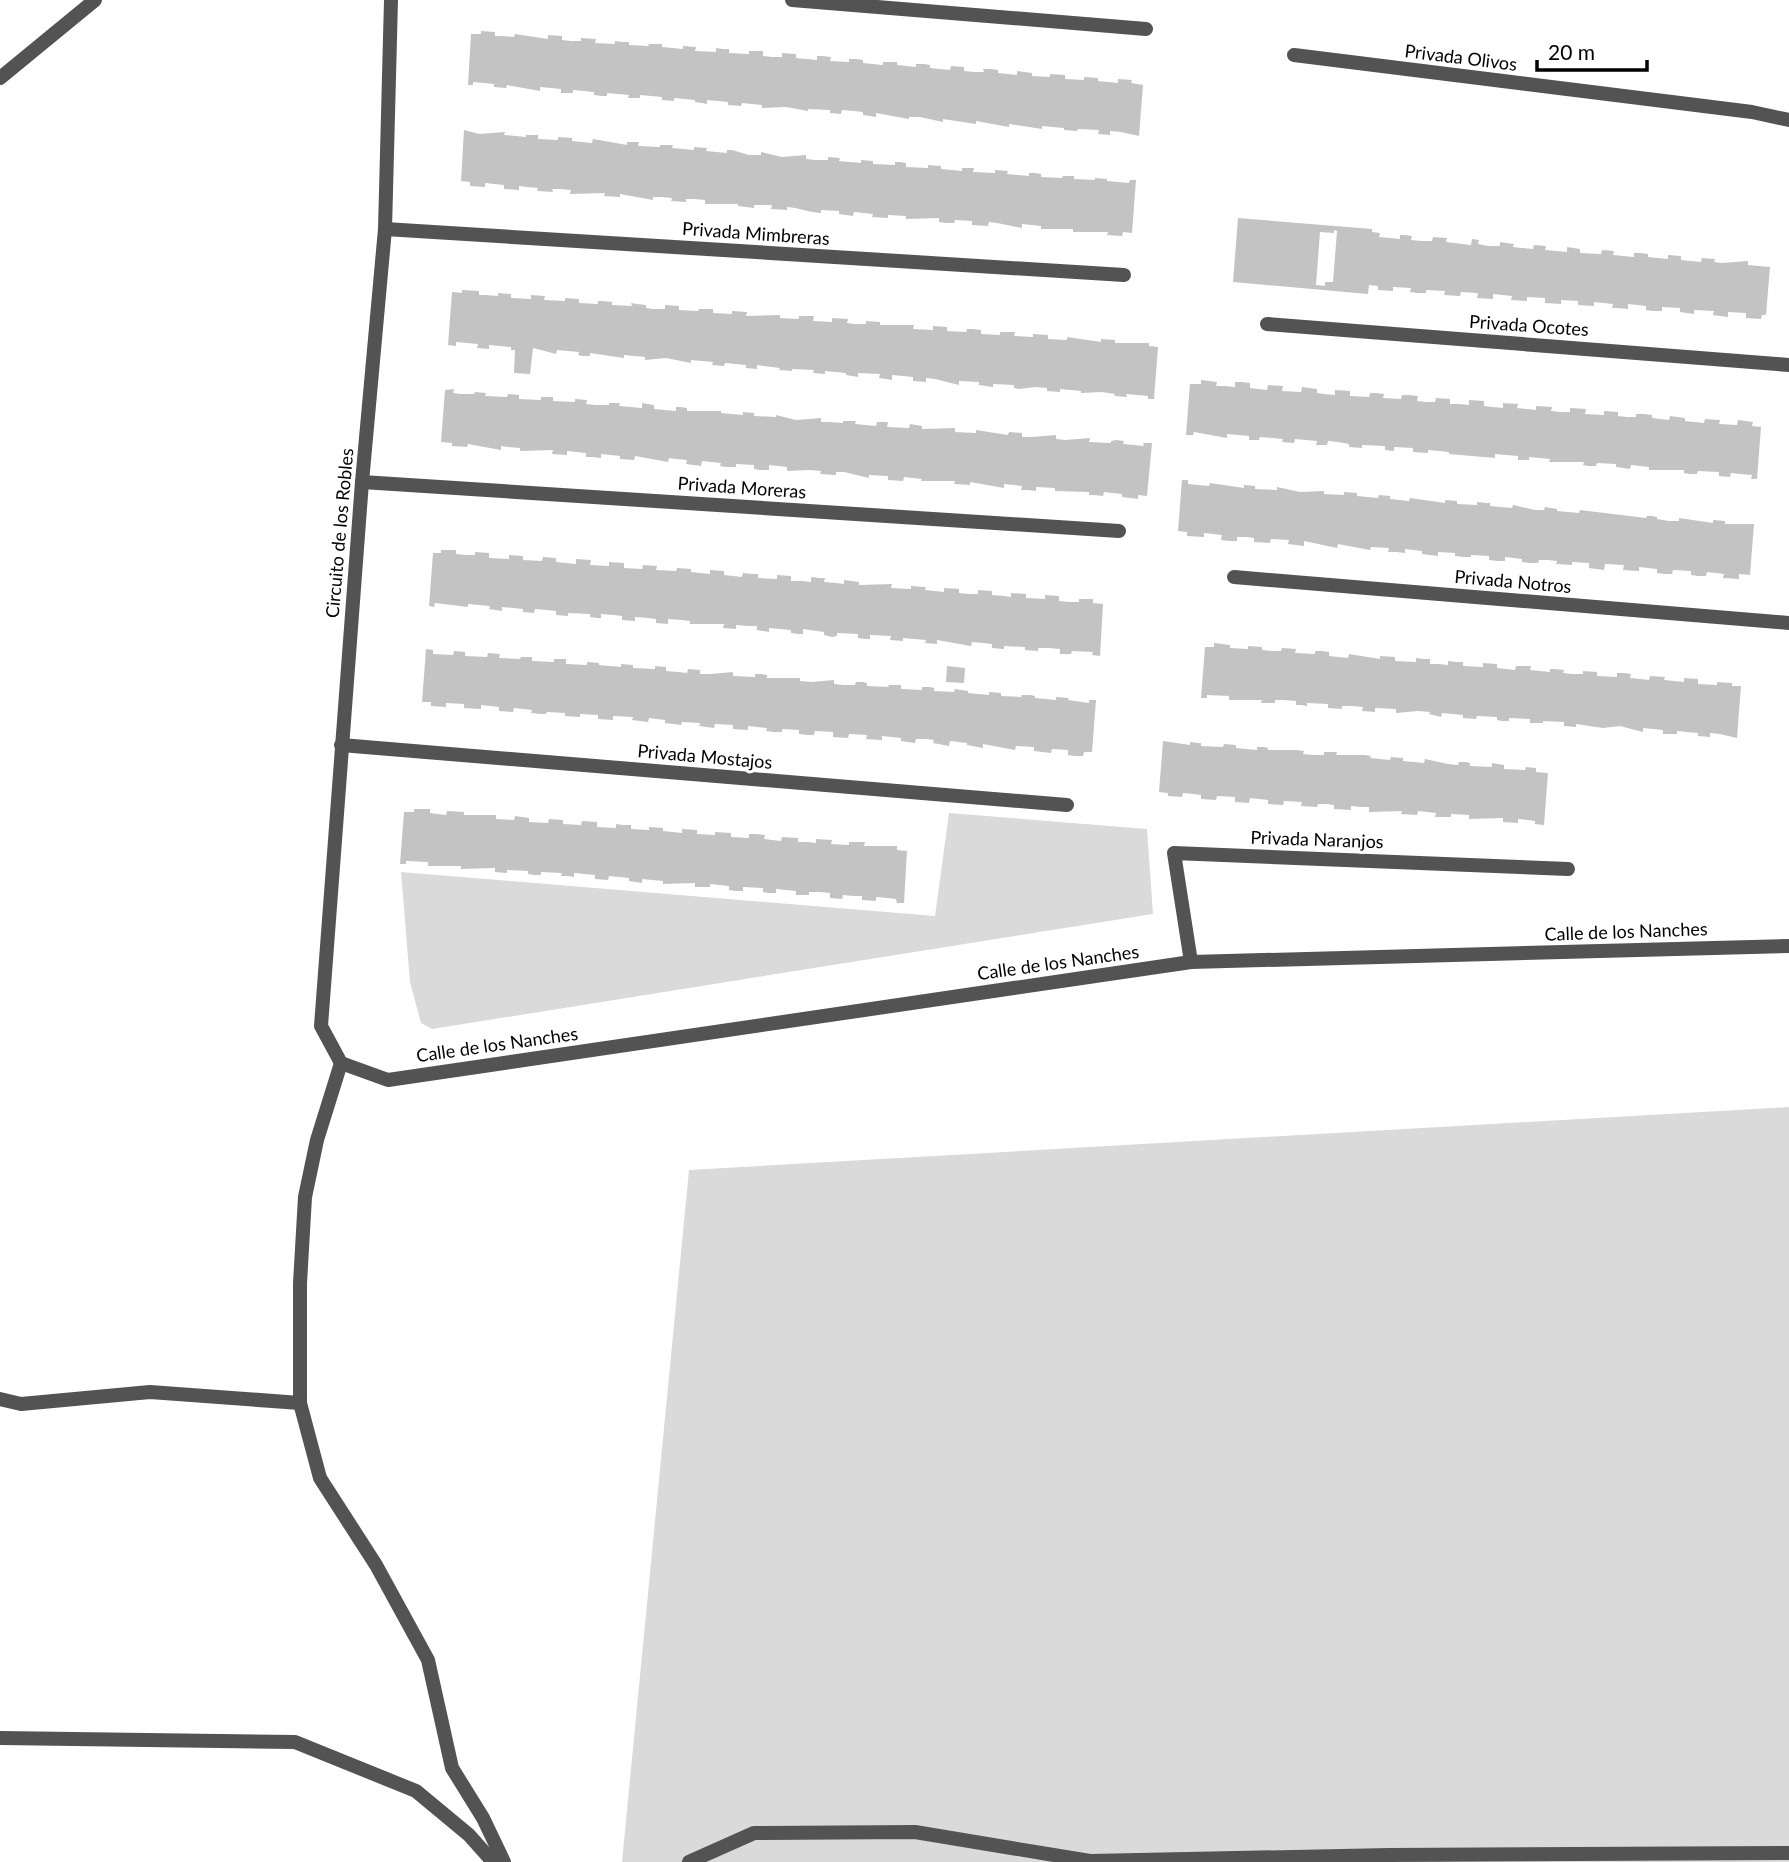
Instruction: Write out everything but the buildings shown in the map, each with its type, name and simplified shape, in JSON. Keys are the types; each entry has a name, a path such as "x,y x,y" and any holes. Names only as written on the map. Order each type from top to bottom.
{"street":[{"path":"0,78 95,0"},
{"name":"Circuito de los Robles","path":"341,1063 321,1026 362,482 385,229 391,0"},
{"path":"792,0 1146,29"},
{"name":"Privada Olivos","path":"1294,55 1752,113 1789,120"},
{"name":"Privada Mimbreras","path":"385,229 1124,275"},
{"name":"Privada Ocotes","path":"1267,324 1789,365"},
{"name":"Privada Moreras","path":"362,482 1119,531"},
{"name":"Privada Notros","path":"1234,577 1789,623"},
{"name":"Privada Mostajos","path":"341,745 1067,805"},
{"name":"Privada Naranjos","path":"1191,962 1174,853 1569,869"},
{"name":"Calle de los Nanches","path":"341,1063 388,1080 1191,962 1789,946"},
{"path":"341,1063 317,1140 305,1197 300,1283 300,1403 320,1478 376,1565 428,1660 452,1768 483,1818 504,1862"},
{"path":"0,1399 21,1404 150,1392 300,1403"},
{"path":"0,1738 295,1742 416,1791 469,1835 493,1862"},
{"path":"689,1862 754,1833 915,1832 1090,1861 1403,1855 1789,1853"}],"shaded area":[{"path":"949,813 1147,829 1153,914 432,1029 421,1023 410,982 401,872 935,916"},
{"path":"1789,1107 1789,1862 622,1862 689,1170"}]}
